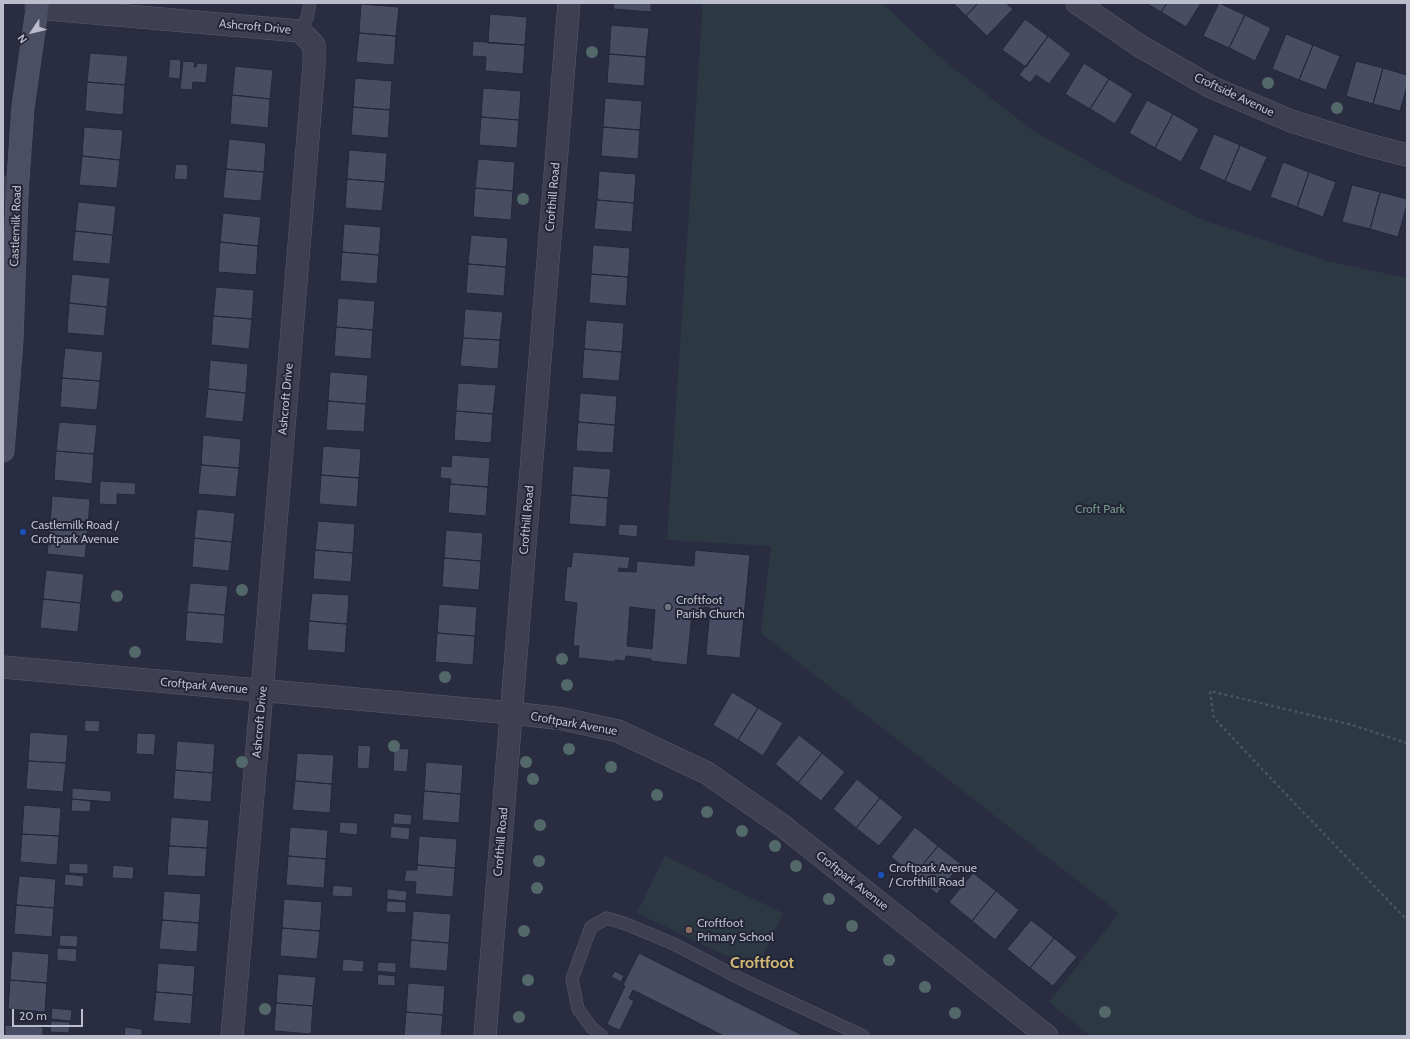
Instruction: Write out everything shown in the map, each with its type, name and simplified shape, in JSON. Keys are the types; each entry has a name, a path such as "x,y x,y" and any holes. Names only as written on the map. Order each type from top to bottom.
{"street":[{"name":"Crofthill Road","path":"485,1036 569,3"},
{"name":"Croftside Avenue","path":"1077,3 1140,46 1211,87 1291,121 1368,145 1407,154"},
{"name":"Ashcroft Drive","path":"37,6 300,31 314,45 314,65 232,1036"},
{"name":"Castlemilk Road","path":"3,451 12,340 10,190 37,6"},
{"name":"Croftpark Avenue","path":"3,667 512,713 562,719 618,730 707,773 783,826 1047,1036"}],"lane":[{"path":"300,31 307,18 310,3"},
{"path":"602,1036 592,1028 578,1009 572,980 591,927 607,918 626,924 674,944 743,980 862,1036"}],"path":[{"path":"1407,743 1352,725 1210,691 1214,718 1407,920"}],"green space":[{"name":"Croft Park","path":"703,3 882,3 943,60 1032,130 1121,180 1205,221 1331,262 1407,278 1407,1036 1091,1036 1049,1002 1119,913 761,633 771,546 667,540"},
{"path":"665,856 783,913 756,970 637,913"}],"building":[{"path":"614,3 651,3 651,12 613,9"},
{"path":"953,3 978,3 966,16"},
{"path":"978,3 1006,3 1013,9 987,36 966,16"},
{"path":"1146,3 1167,3 1161,12"},
{"path":"1167,3 1201,3 1186,27 1161,12"},
{"path":"1219,3 1245,15 1229,48 1203,36"},
{"path":"361,4 399,7 396,36 359,33"},
{"path":"490,14 527,17 525,45 488,43"},
{"path":"1245,15 1271,28 1255,61 1229,48"},
{"path":"1025,19 1048,36 1026,67 1002,50"},
{"path":"611,25 649,28 646,57 609,54"},
{"path":"359,33 396,36 394,65 356,62"},
{"path":"1286,34 1313,45 1299,80 1272,69"},
{"path":"1048,36 1071,54 1049,84 1036,75 1030,83 1019,75"},
{"path":"473,41 525,45 523,74 485,71 486,57 472,56"},
{"path":"1313,45 1340,56 1326,90 1299,80"},
{"path":"90,53 128,56 125,85 87,82"},
{"path":"609,54 646,57 644,86 607,83"},
{"path":"170,59 181,60 180,79 168,78"},
{"path":"183,61 195,62 194,67 196,67 197,63 208,64 206,83 193,82 192,90 180,89"},
{"path":"1356,61 1383,68 1373,104 1346,96"},
{"path":"1084,63 1109,79 1090,109 1065,94"},
{"path":"235,66 273,70 270,99 232,95"},
{"path":"1383,68 1407,75 1407,86 1400,111 1373,104"},
{"path":"355,78 392,81 390,110 353,107"},
{"path":"1109,79 1133,94 1115,124 1090,109"},
{"path":"87,82 125,85 123,115 85,111"},
{"path":"483,88 521,91 519,120 481,117"},
{"path":"232,95 270,99 268,128 230,124"},
{"path":"605,98 642,101 640,130 603,127"},
{"path":"1147,100 1173,114 1155,148 1129,133"},
{"path":"353,107 390,110 388,138 351,135"},
{"path":"1173,114 1199,129 1181,162 1155,148"},
{"path":"481,117 519,120 517,148 479,145"},
{"path":"84,127 123,130 120,160 82,156"},
{"path":"603,127 640,130 638,159 601,156"},
{"path":"1214,134 1240,145 1225,181 1199,169"},
{"path":"229,139 266,143 264,172 226,169"},
{"path":"1240,145 1267,157 1251,192 1225,181"},
{"path":"349,150 387,153 385,182 347,179"},
{"path":"82,156 120,160 117,188 79,185"},
{"path":"478,159 515,162 513,191 475,188"},
{"path":"1283,162 1309,172 1297,207 1270,197"},
{"path":"176,164 188,165 187,180 174,179"},
{"path":"226,169 264,172 261,201 223,198"},
{"path":"599,171 636,174 634,203 597,200"},
{"path":"1309,172 1336,182 1323,217 1297,207"},
{"path":"347,179 385,182 382,211 345,208"},
{"path":"1352,185 1380,192 1370,229 1342,222"},
{"path":"475,188 513,191 511,220 473,217"},
{"path":"1380,192 1407,199 1398,237 1370,229"},
{"path":"597,200 634,203 632,232 594,229"},
{"path":"78,202 116,206 113,235 75,231"},
{"path":"223,213 261,217 258,246 220,242"},
{"path":"344,224 381,227 379,255 342,252"},
{"path":"75,231 113,235 110,264 72,261"},
{"path":"471,235 508,238 506,267 468,264"},
{"path":"220,242 258,246 256,275 218,272"},
{"path":"593,245 630,248 628,277 591,274"},
{"path":"342,252 379,255 377,284 340,281"},
{"path":"468,264 506,267 504,296 466,293"},
{"path":"72,274 110,278 107,307 69,303"},
{"path":"591,274 628,277 626,306 589,303"},
{"path":"216,287 254,290 252,319 213,316"},
{"path":"338,298 375,301 373,330 336,327"},
{"path":"69,303 107,307 104,336 67,333"},
{"path":"465,309 503,312 500,340 463,338"},
{"path":"213,316 252,319 249,349 211,345"},
{"path":"586,320 624,323 622,352 584,349"},
{"path":"336,327 373,330 371,359 334,356"},
{"path":"463,338 500,340 498,369 460,366"},
{"path":"65,348 103,352 100,381 62,378"},
{"path":"584,349 622,352 619,381 582,378"},
{"path":"210,360 248,364 246,393 208,389"},
{"path":"330,372 368,375 366,404 328,401"},
{"path":"62,378 100,381 97,410 60,407"},
{"path":"458,383 496,385 493,414 456,411"},
{"path":"208,389 246,393 243,422 205,418"},
{"path":"580,393 617,396 615,425 578,422"},
{"path":"328,401 366,404 364,432 326,430"},
{"path":"456,411 493,414 491,443 454,440"},
{"path":"59,422 97,425 94,454 56,451"},
{"path":"578,422 615,425 613,453 576,451"},
{"path":"203,435 241,439 239,468 201,465"},
{"path":"323,446 361,449 359,478 321,475"},
{"path":"56,451 94,454 92,484 54,480"},
{"path":"452,455 490,458 488,487 450,484 451,479 440,478 441,466 451,467"},
{"path":"201,465 239,468 236,497 198,494"},
{"path":"573,466 611,469 608,498 571,495"},
{"path":"321,475 359,478 357,507 319,504"},
{"path":"100,481 136,483 135,495 117,494 117,505 99,504"},
{"path":"450,484 488,487 486,516 448,513"},
{"path":"571,495 608,498 606,527 569,524"},
{"path":"52,496 90,499 88,528 50,525"},
{"path":"197,509 235,513 232,542 194,538"},
{"path":"318,521 355,524 353,553 315,550"},
{"path":"619,524 638,525 637,537 618,535"},
{"path":"50,525 88,528 85,558 47,554"},
{"path":"446,530 483,533 481,561 444,558"},
{"path":"194,538 232,542 229,571 192,567"},
{"path":"315,550 353,553 351,582 313,579"},
{"name":"Croftfoot Parish Church","path":"695,550 750,555 740,658 706,655 710,608 704,607 703,614 692,613 687,665 651,661 651,659 626,656 625,661 615,660 615,662 578,658 579,646 573,646 577,603 564,601 567,566 571,567 573,552 630,557 628,569 619,568 618,571 636,572 637,561 694,566","holes":["630,607 655,610 652,649 627,646"]},
{"path":"444,558 481,561 479,590 442,587"},
{"path":"46,570 84,574 81,603 43,599"},
{"path":"190,583 228,586 225,615 187,612"},
{"path":"312,593 349,595 347,624 309,621"},
{"path":"43,599 81,603 78,632 40,628"},
{"path":"439,604 477,607 475,636 437,633"},
{"path":"187,612 225,615 223,644 185,641"},
{"path":"309,621 347,624 345,653 307,650"},
{"path":"437,633 475,636 473,665 435,662"},
{"path":"732,692 758,708 738,740 713,725"},
{"path":"758,708 783,723 763,756 738,740"},
{"path":"85,720 100,721 99,732 84,731"},
{"path":"30,732 68,735 66,763 28,761"},
{"path":"137,733 156,734 154,755 136,754"},
{"path":"799,735 822,753 798,783 775,764"},
{"path":"177,741 215,744 213,773 175,770"},
{"path":"358,745 371,746 369,769 357,768"},
{"path":"394,748 409,749 407,772 393,771"},
{"path":"297,753 334,755 332,784 295,781"},
{"path":"822,753 845,772 821,801 798,783"},
{"path":"28,761 66,763 63,792 26,789"},
{"path":"426,762 463,765 461,794 424,791"},
{"path":"175,770 213,773 211,802 173,799"},
{"path":"857,779 880,798 856,828 833,809"},
{"path":"295,781 332,784 330,813 292,810"},
{"path":"72,788 111,791 111,802 72,799"},
{"path":"424,791 461,794 459,823 422,820"},
{"path":"880,798 903,817 879,846 856,828"},
{"path":"72,799 91,801 90,812 71,811"},
{"path":"24,805 61,808 59,836 22,834"},
{"path":"394,813 412,815 411,825 393,824"},
{"path":"171,817 209,820 207,848 169,846"},
{"path":"340,822 358,823 357,835 339,833"},
{"path":"391,826 410,828 409,840 390,838"},
{"path":"290,827 328,830 326,859 288,856"},
{"path":"915,827 938,846 914,875 891,857"},
{"path":"22,834 59,836 57,865 20,862"},
{"path":"419,836 457,839 455,868 417,865"},
{"path":"169,846 207,848 205,877 167,875"},
{"path":"938,846 961,864 937,894 914,875"},
{"path":"288,856 326,859 324,888 286,885"},
{"path":"69,863 88,864 88,874 69,873"},
{"path":"113,865 134,867 133,879 112,878"},
{"path":"417,865 455,868 453,897 415,894 416,882 404,881 406,870 417,870"},
{"path":"973,873 996,891 972,921 949,902"},
{"path":"65,874 84,876 83,887 64,885"},
{"path":"19,876 56,879 54,908 16,905"},
{"path":"333,885 353,887 352,897 332,896"},
{"path":"387,889 407,891 406,901 387,899"},
{"path":"164,891 201,894 199,923 162,920"},
{"path":"996,891 1019,910 995,940 972,921"},
{"path":"284,899 322,902 320,931 282,928"},
{"path":"387,901 406,902 406,913 386,912"},
{"path":"16,905 54,908 52,937 14,934"},
{"path":"413,911 451,914 449,943 411,940"},
{"path":"162,920 199,923 197,952 159,949"},
{"path":"1031,920 1054,938 1030,968 1007,949"},
{"path":"282,928 320,931 317,959 280,956"},
{"path":"60,935 78,936 77,947 59,946"},
{"path":"1054,938 1077,957 1053,986 1030,968"},
{"path":"411,940 449,943 447,971 409,968"},
{"path":"57,948 77,949 76,962 57,960"},
{"path":"12,951 49,954 47,983 10,980"},
{"path":"639,953 804,1036 724,1036 633,990 629,998 634,1001 620,1030 614,1028 607,1024 625,986 623,985"},
{"path":"343,959 364,961 363,972 342,971"},
{"path":"378,962 396,963 396,973 377,971"},
{"path":"158,963 195,966 193,995 156,992"},
{"path":"615,971 624,976 621,982 611,977"},
{"path":"278,974 316,977 313,1006 276,1003"},
{"path":"378,974 395,976 395,986 377,985"},
{"path":"10,980 47,983 45,1012 8,1009"},
{"path":"408,983 445,986 443,1015 406,1012"},
{"path":"156,992 193,995 191,1024 153,1021"},
{"path":"276,1003 313,1006 311,1034 274,1031"},
{"path":"52,1008 72,1010 71,1021 51,1019"},
{"path":"406,1012 443,1015 441,1036 404,1036"},
{"path":"51,1021 70,1022 69,1033 50,1032"},
{"path":"5,1025 43,1027 43,1036 5,1036"},
{"path":"125,1027 142,1029 142,1036 124,1036"}],"place":[{"name":"Castlemilk Road / Croftpark Avenue","path":"23,532"},
{"name":"Croftfoot Parish Church","path":"668,607"},
{"name":"Croftpark Avenue / Crofthill Road","path":"881,875"},
{"name":"Croftfoot Primary School","path":"689,930"}],"district":[{"name":"Croftfoot","path":"762,963"}]}
